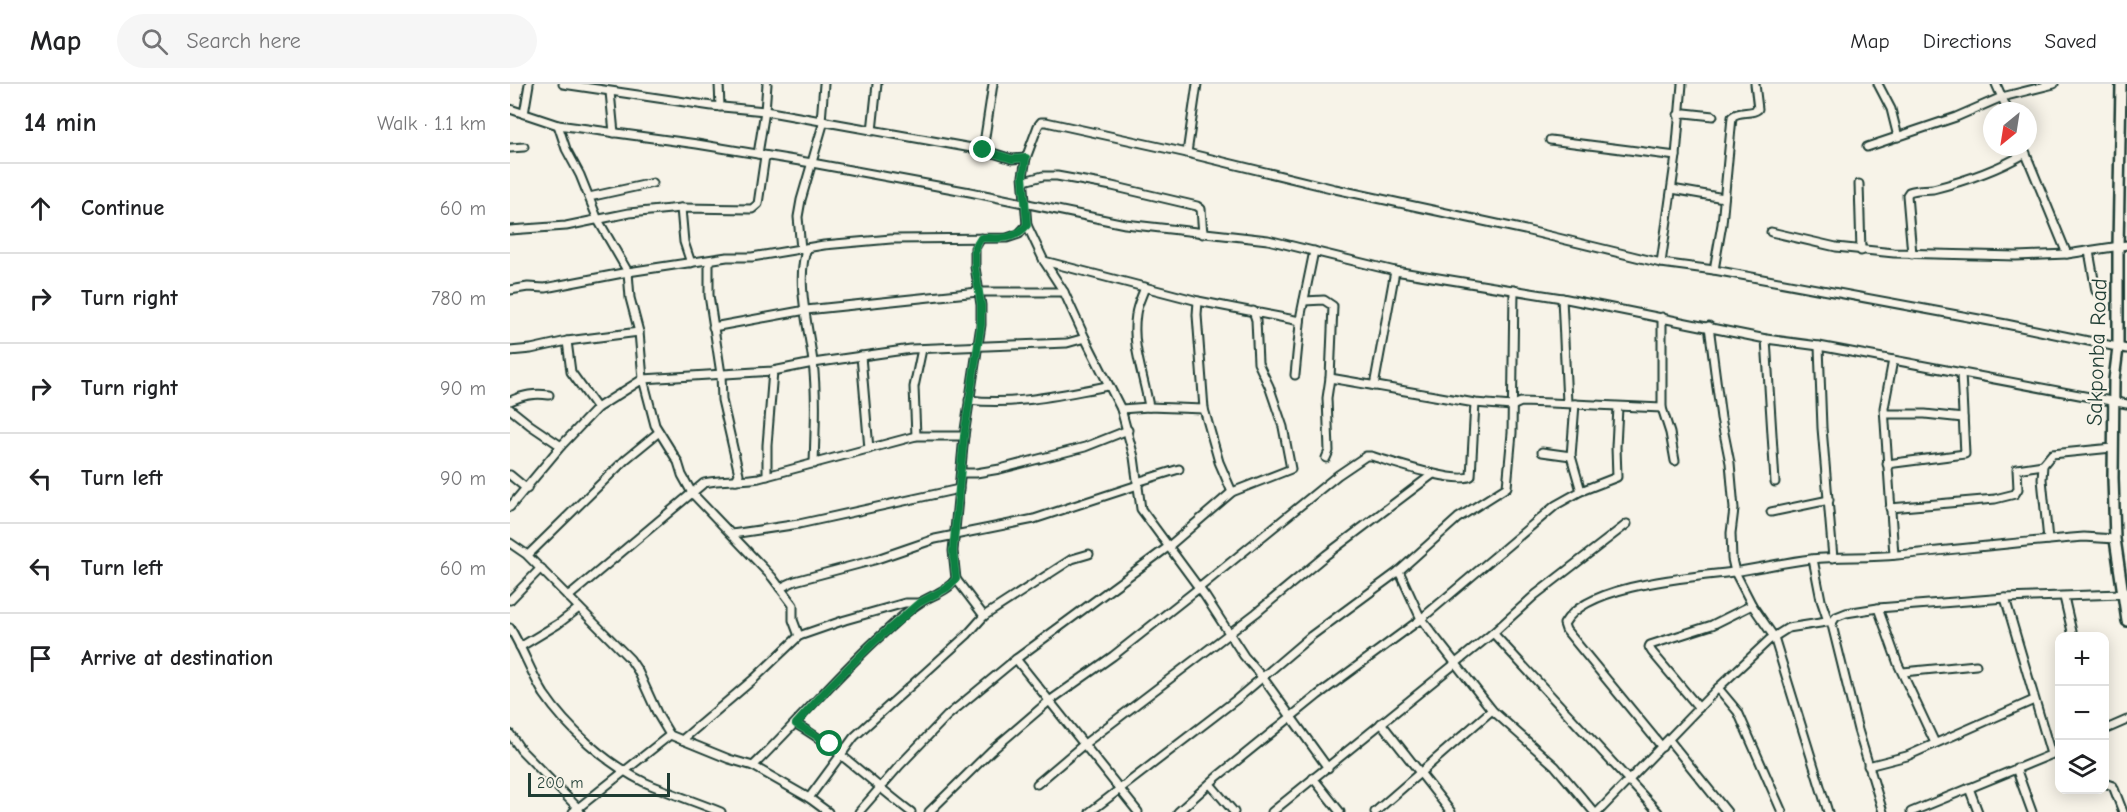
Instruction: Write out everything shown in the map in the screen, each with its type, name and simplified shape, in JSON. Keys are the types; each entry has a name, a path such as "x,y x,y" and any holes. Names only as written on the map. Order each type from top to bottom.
{"main road":[{"name":"Sakponba Road","path":"2121,84 2124,126 2122,349 2114,401 2112,448 2115,539 2127,621"}],"street":[{"path":"524,114 529,84"},
{"path":"563,84 720,107 765,111 983,150 1012,159 1026,158"},
{"path":"719,84 720,107"},
{"path":"510,230 567,226 629,213 681,208 754,208 759,198 767,84"},
{"path":"814,464 816,412 813,363 802,263 804,248 798,217 823,121 824,84"},
{"path":"872,131 877,84"},
{"path":"983,150 993,84"},
{"path":"1187,153 1197,84"},
{"path":"1661,263 1676,156 1682,84"},
{"path":"1714,270 1732,117 1736,114 1756,112 1758,109 1755,84"},
{"path":"1878,84 1891,109 1898,138"},
{"path":"1996,84 2004,102"},
{"path":"1867,147 1956,117 2002,97 2054,84"},
{"path":"610,92 614,133"},
{"path":"510,110 558,125 812,163 1125,224 1268,240 1395,271 1562,298 1766,339 1819,346 2127,404"},
{"path":"1678,115 1685,113 1713,116"},
{"path":"1328,768 1228,634 1199,588 1141,509 1134,457 1121,409 1064,292 1044,261 1027,225 1024,181 1026,158 1041,122 1187,153 1661,263 1714,270 2007,324 2122,349"},
{"path":"558,125 597,220 628,272 630,298 639,332 643,379 651,415 659,432 678,462 692,493 732,534 793,605 794,621 799,636"},
{"path":"1550,140 1676,156"},
{"path":"510,148 524,147"},
{"path":"1912,254 1909,192 1966,180 2010,162 2018,156"},
{"path":"2027,156 2067,254"},
{"path":"1024,181 1043,176 1057,176 1197,206 1201,209 1203,234"},
{"path":"589,197 653,183"},
{"path":"1859,184 1861,251"},
{"path":"1672,189 1724,198"},
{"path":"681,208 684,242 691,263"},
{"path":"1019,234 1027,225"},
{"path":"1771,232 1861,251 1912,254 2016,256 2067,254 2122,246"},
{"path":"510,290 528,287 545,288 628,272 804,248 891,239 1007,238 1019,234 1031,235"},
{"path":"981,238 975,248 975,267 982,315 964,436 953,551 956,579 984,616"},
{"path":"1294,375 1300,321 1314,251"},
{"path":"2089,251 2096,291"},
{"path":"710,261 709,295 712,327 721,374 722,400 739,474 736,480"},
{"path":"1044,261 1256,315 1300,321"},
{"path":"1053,274 1058,263"},
{"path":"1374,386 1395,271"},
{"path":"1144,287 1136,314 1136,340 1137,361 1145,382 1149,407"},
{"path":"1090,812 1263,678 1311,636 1399,571 1458,518 1508,488 1512,433 1514,290"},
{"path":"712,327 806,310 978,292 1064,292"},
{"path":"1562,298 1567,403"},
{"path":"1304,301 1324,300 1333,306 1327,398 1329,451 1326,458"},
{"path":"1198,301 1204,409 1232,492"},
{"path":"859,812 947,716 1016,659 1168,547 1232,492 1291,469 1283,427 1269,386 1258,363 1256,315"},
{"path":"1662,317 1662,408 1670,433 1675,461"},
{"path":"1709,326 1721,418 1730,463 1734,510 1731,533 1732,559 1735,572 1752,605 1774,637 1828,812"},
{"path":"510,351 639,332"},
{"path":"510,507 561,446 597,408 643,379 773,371 813,363 922,349 1067,343 1085,338"},
{"path":"1766,339 1774,482"},
{"path":"567,341 571,372 597,408"},
{"path":"1819,346 1822,428 1833,558"},
{"path":"916,436 914,387 922,349"},
{"path":"861,356 869,449"},
{"path":"1893,360 1885,414 1894,555"},
{"path":"767,476 773,371"},
{"path":"1887,464 1965,454 1961,373"},
{"path":"1330,378 1475,403 1512,406 1521,402 1567,403 1662,408"},
{"path":"969,400 995,403 1021,401 1108,386"},
{"path":"510,401 536,393 549,395"},
{"path":"929,812 991,751 1048,702 1113,656 1338,475 1366,456 1433,474 1462,479 1471,476 1475,403"},
{"path":"1575,404 1571,456 1581,491"},
{"path":"1121,409 1149,407 1204,409"},
{"path":"1178,812 1318,695 1420,619 1556,505 1581,491 1617,477 1618,407"},
{"path":"510,409 561,446"},
{"path":"1885,414 1925,414 1963,418"},
{"path":"961,473 1000,470 1085,447 1128,430"},
{"path":"528,555 626,459 659,432"},
{"path":"568,597 704,483 719,479 748,480 767,476 916,436 964,436"},
{"path":"2049,540 2042,479 2043,465 2052,454 2112,448"},
{"path":"1542,452 1571,456"},
{"path":"1890,508 2015,494 2018,489 2017,469 2043,465"},
{"path":"780,588 811,576 874,560 935,539 1034,519 1179,469"},
{"path":"1037,784 1083,745 1433,474"},
{"path":"510,475 527,489"},
{"path":"732,534 799,524 959,489"},
{"path":"1771,512 1829,500"},
{"path":"1273,812 1493,633 1535,595 1627,524"},
{"path":"1662,747 1566,630 1564,624 1567,618 1591,601 1611,593 1691,575 1735,572 1813,559 1894,555 2084,537 2115,539"},
{"path":"510,543 528,555 630,659 670,735 729,759 753,766 809,798 828,812"},
{"path":"809,798 868,722 967,635 984,616 1072,559 1089,554"},
{"path":"1813,559 1821,600 1831,621 1868,766 1883,812"},
{"path":"510,600 541,568"},
{"path":"1399,571 1420,619 1492,710 1518,736 1555,766 1596,812 1718,688 1774,637 1788,628 1831,621 1846,613 1878,608 2005,598 2122,594"},
{"path":"753,766 875,641 919,603 947,588 956,579"},
{"path":"2064,597 2072,632"},
{"path":"2005,598 2051,754"},
{"path":"682,740 755,678 799,636 905,603 919,603"},
{"path":"1699,708 1652,652 1650,645 1712,625 1752,605"},
{"path":"520,647 579,608"},
{"path":"1878,608 1898,664 1907,674 1935,743"},
{"path":"510,628 544,693 562,718 581,737 643,782 721,812"},
{"path":"1493,633 1658,812"},
{"path":"1016,659 1138,812"},
{"path":"1907,674 1976,665"},
{"path":"1718,688 1738,712 1782,812"},
{"path":"1868,766 1907,756 2034,700"},
{"path":"1375,812 1492,710"},
{"path":"2109,728 2127,720"},
{"path":"1381,723 1451,812"},
{"path":"796,724 830,744 880,789 911,812"},
{"path":"510,734 521,750 577,810 670,735"},
{"path":"1669,740 1727,812"},
{"path":"1911,812 1932,808 1969,788 2055,753"},
{"path":"2016,768 2032,812"},
{"path":"1313,778 1340,812"},
{"path":"1210,784 1234,812"},
{"path":"2109,785 2113,786 2123,812"},
{"path":"1969,788 1978,812"}],"route":[{"path":"830,744 796,724 875,641 919,603 947,588 956,579 954,536 964,436 982,315 975,267 975,248 981,238 1013,237 1027,225 1023,176 1026,158 1012,159 983,150"}]}
